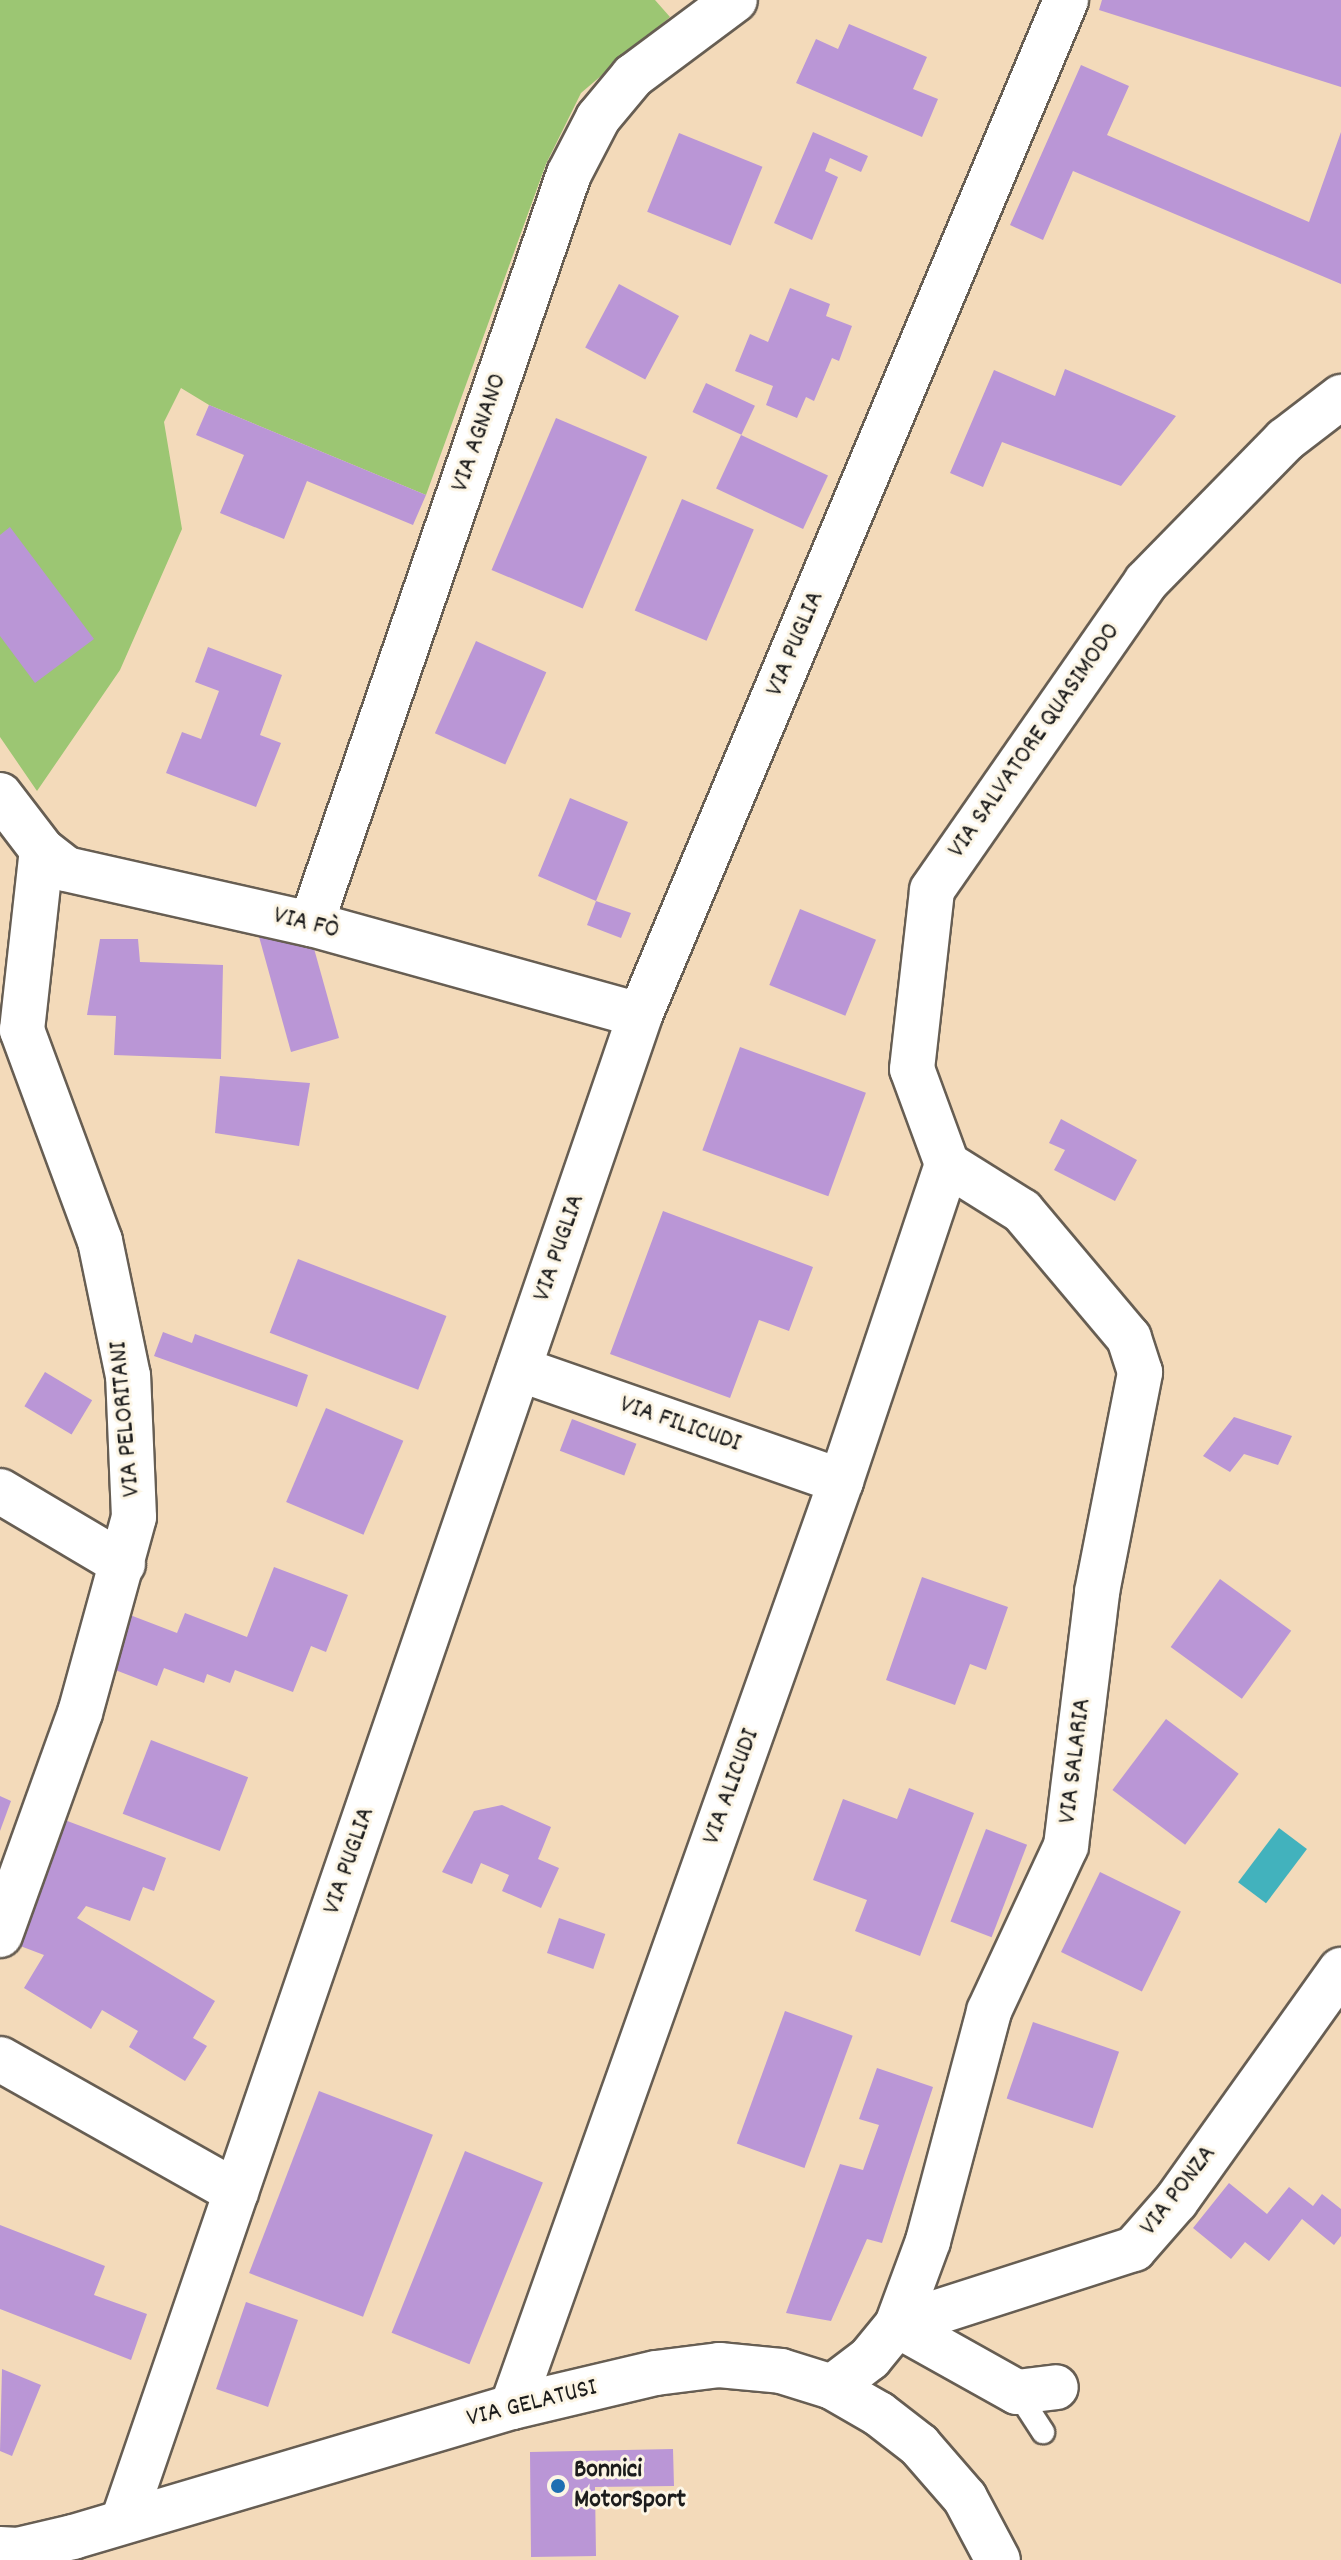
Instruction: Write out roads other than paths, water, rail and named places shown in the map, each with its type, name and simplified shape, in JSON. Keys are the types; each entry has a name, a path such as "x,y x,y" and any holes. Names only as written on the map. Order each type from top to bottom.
{"street":[{"name":"VIA AGNANO","path":"311,924 569,174 598,118 633,76 735,0"},
{"name":"VIA PUGLIA","path":"123,2521 640,1015 1066,0"},
{"name":"VIA SALVATORE QUASIMODO","path":"947,1164 912,1069 932,890 1146,582 1285,440 1341,397"},
{"name":"VIA FÒ","path":"0,795 42,850 66,869 311,924 640,1015"},
{"name":"VIA PELORITANI","path":"0,1935 80,1713 134,1517 128,1376 100,1241 11,1027 42,850"},
{"name":"VIA ALICUDI","path":"512,2407 841,1481 947,1164"},
{"name":"VIA SALARIA","path":"832,2387 870,2358 897,2325 928,2241 989,2011 1066,1846 1097,1592 1140,1372 1129,1338 1022,1211 947,1164"},
{"name":"VIA FILICUDI","path":"519,1369 841,1481"},
{"path":"0,1491 123,1564"},
{"name":"VIA PONZA","path":"897,2325 1134,2249 1176,2201 1341,1970"},
{"path":"0,2059 236,2192"},
{"path":"897,2325 1036,2390"},
{"name":"VIA GELATUSI","path":"0,2549 18,2550 123,2521 512,2407 656,2373 719,2365 781,2371 832,2387 919,2445 965,2498 998,2560"}],"lane":[{"path":"1036,2390 1043,2432"}],"water":[{"path":"1279,1828 1307,1849 1266,1903 1238,1882"}],"place":[{"name":"Bonnici MotorSport","path":"558,2486"}]}
